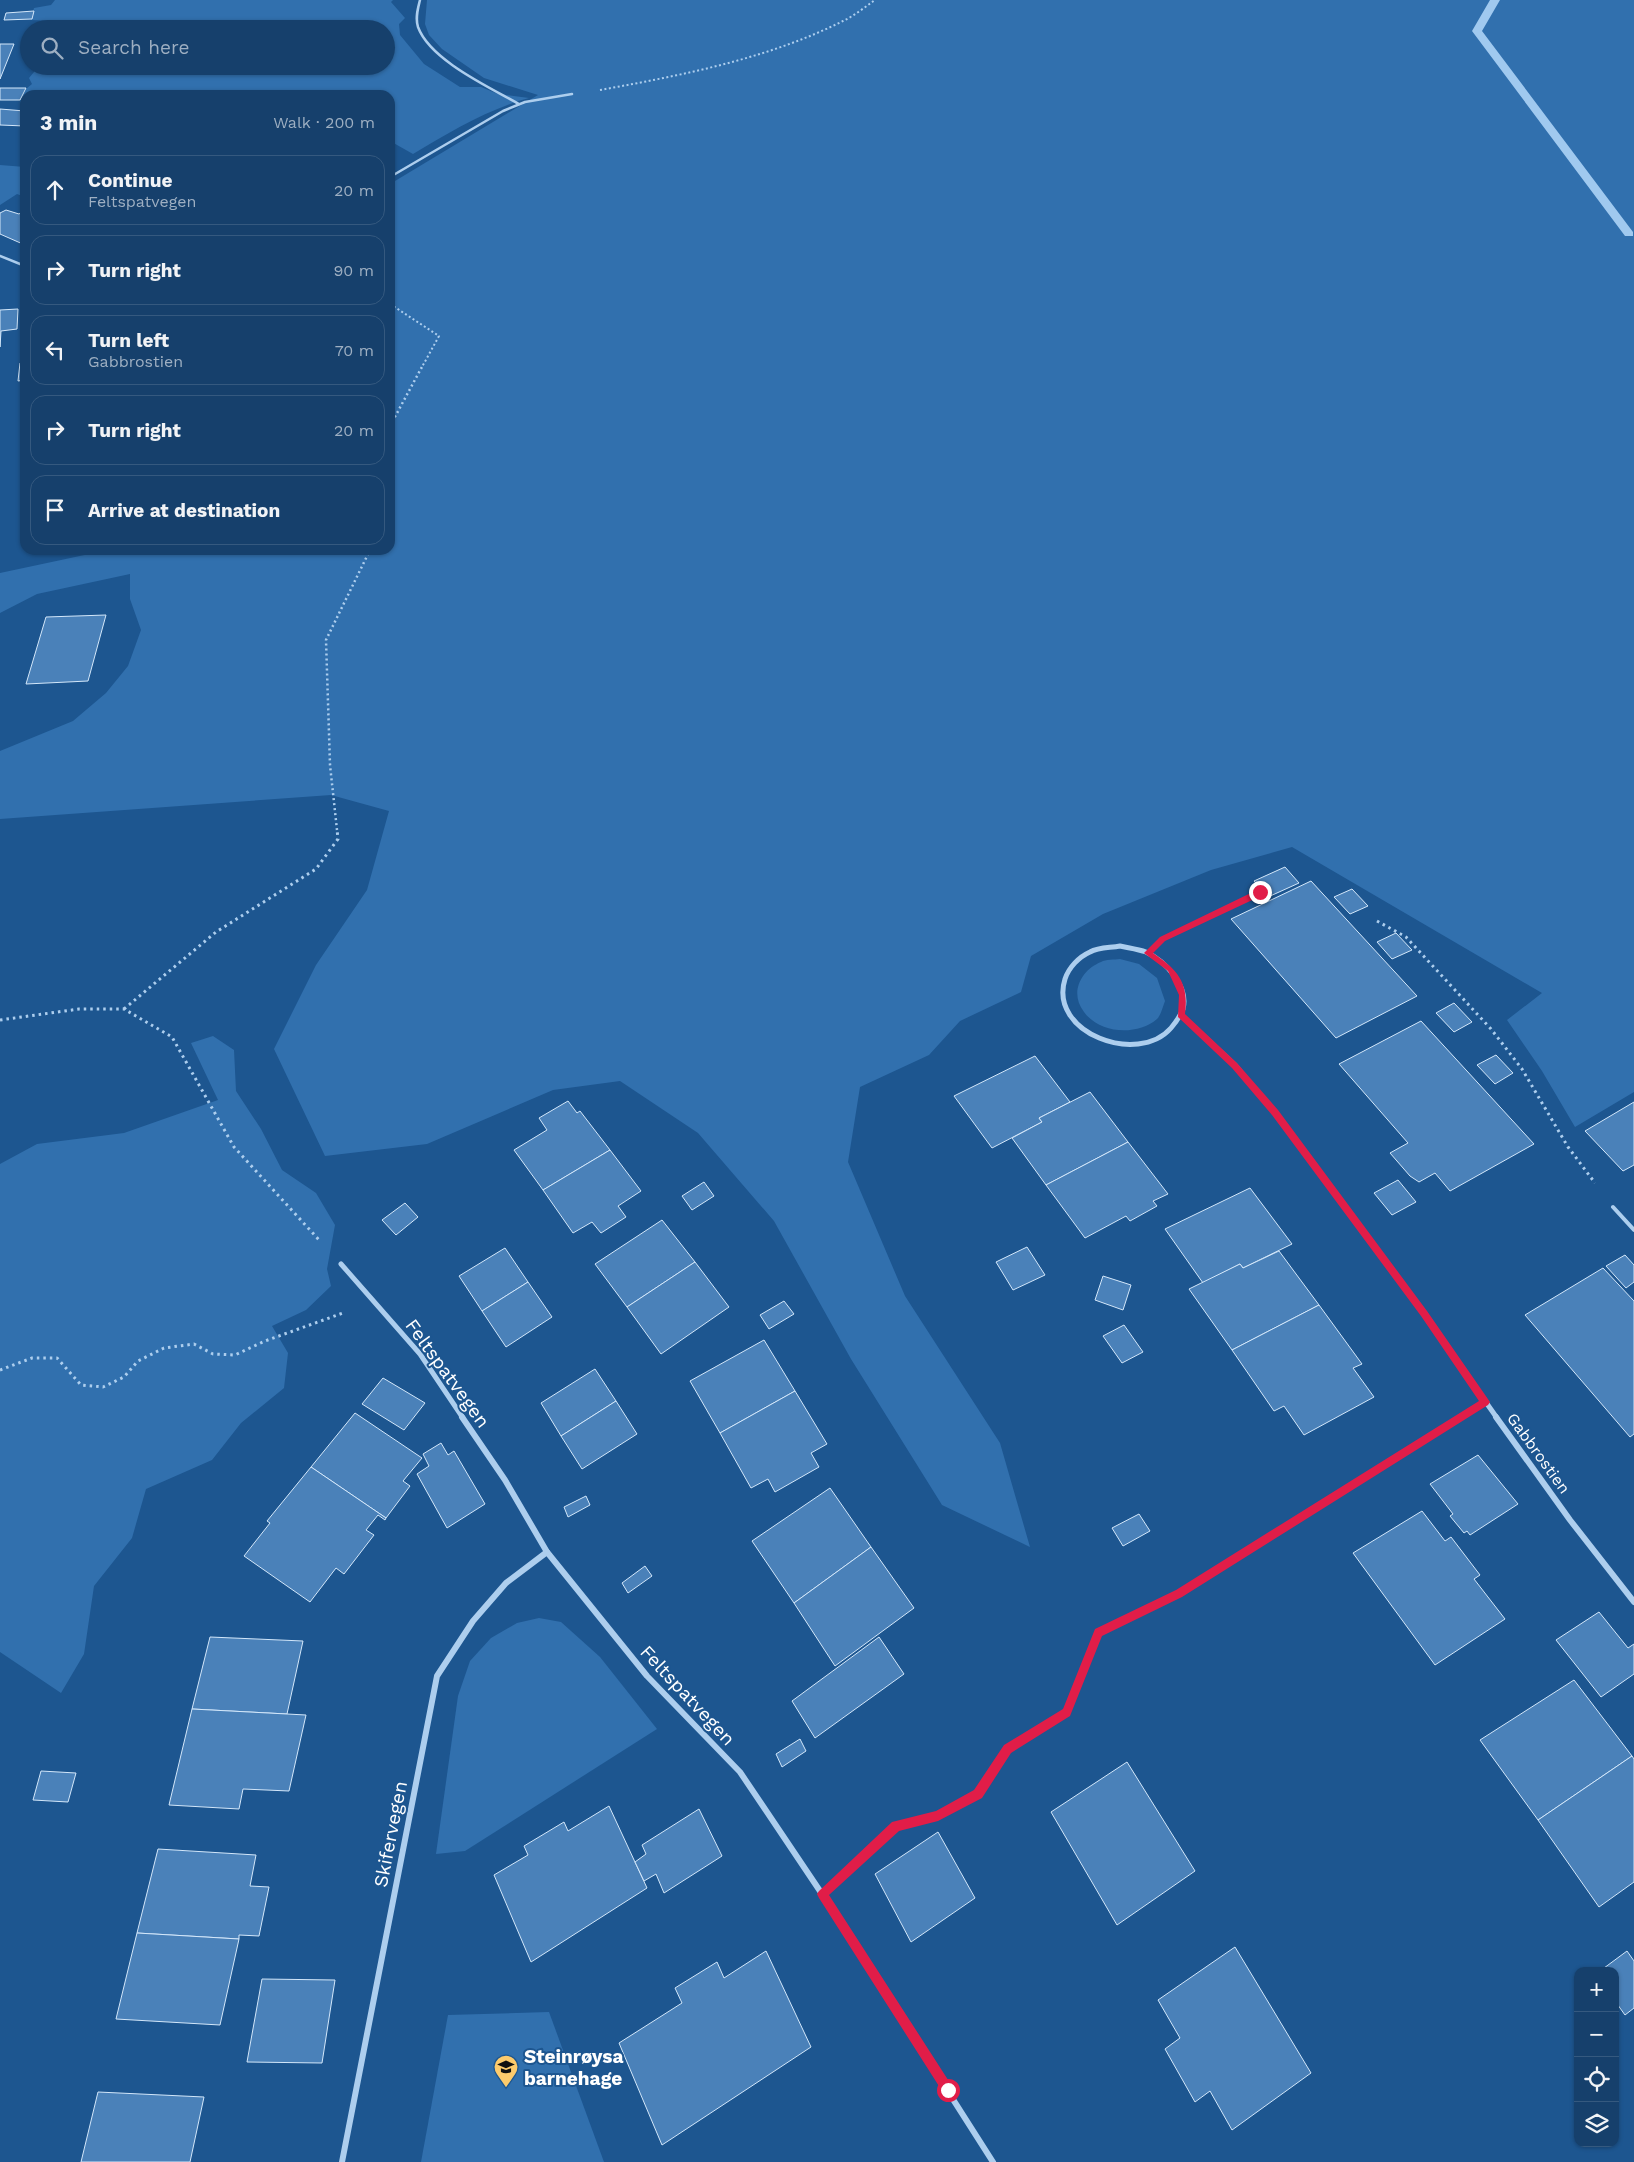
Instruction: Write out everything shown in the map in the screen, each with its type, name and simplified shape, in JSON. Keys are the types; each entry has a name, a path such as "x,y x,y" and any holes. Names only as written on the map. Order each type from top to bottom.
{"street":[{"path":"1120,946 1148,953 1170,969 1183,995 1181,1015 1166,1034 1143,1044 1106,1042 1078,1025 1064,1003 1063,982 1073,963 1091,951 1120,946"},
{"name":"Gabbrostien","path":"1181,1015 1235,1065 1275,1113 1424,1314 1570,1520 1634,1602"},
{"name":"Feltspatvegen","path":"341,1264 420,1354 505,1480 546,1552 647,1676 740,1772 822,1894 993,2162"},
{"name":"Skifervegen","path":"342,2162 437,1676 473,1621 506,1583 546,1552"}],"lane":[{"path":"420,0 418,27 431,47 452,64 519,104"},
{"path":"395,173 519,104 572,94"},
{"path":"0,256 20,264"},
{"path":"1148,953 1163,939 1260,892"},
{"path":"1613,1207 1634,1230"}],"path":[{"path":"572,94 683,75 771,51 844,21 875,0"},
{"path":"395,307 439,336 395,417"},
{"path":"124,1009 216,932 316,869 338,839 330,765 326,640 368,555"},
{"path":"1378,921 1406,937 1491,1029 1522,1069 1568,1147 1613,1207"},
{"path":"0,1020 79,1009 124,1009 172,1036 234,1147 341,1264"},
{"path":"0,1370 32,1358 57,1358 81,1385 103,1387 124,1377 138,1361 164,1348 194,1344 213,1354 235,1356 265,1341 375,1302"},
{"path":"822,1894 896,1826 938,1816 978,1794 1008,1749 1066,1713 1098,1633 1179,1593 1485,1402"}],"shaded area":[{"path":"55,0 393,0 391,2 405,18 399,24 400,35 424,64 460,87 481,87 498,94 529,98 484,115 413,154 395,144 395,90 25,90 32,84 29,78 32,75 395,75 395,20 31,20 34,8 51,5"},
{"path":"427,0 1634,0 1634,1092 1575,1127 1542,1071 1507,1020 1542,993 1292,847 1211,870 1103,914 1031,956 1021,992 960,1021 929,1055 860,1087 848,1162 905,1296 1000,1443 1030,1547 942,1505 851,1359 774,1221 698,1133 620,1081 553,1090 427,1144 325,1156 274,1049 316,965 367,890 389,811 331,795 0,819 0,751 73,721 106,693 128,666 141,630 130,599 130,574 37,594 0,613 0,573 85,555 395,555 395,181 538,95 484,78 442,49 429,35 425,24"},
{"path":"0,165 20,167 20,195 17,194 0,205"},
{"path":"1120,959 1139,964 1157,978 1165,1001 1157,1019 1139,1028 1129,1030 1119,1030 1099,1025 1084,1012 1078,997 1079,983 1088,971 1103,961"},
{"path":"213,1036 234,1050 236,1091 261,1129 282,1170 316,1193 335,1225 327,1269 331,1286 306,1310 272,1326 288,1353 284,1388 241,1423 212,1460 146,1489 132,1538 94,1586 84,1654 61,1693 0,1652 0,1164 37,1144 124,1133 218,1100 191,1043"},
{"path":"539,1618 561,1622 600,1657 657,1729 465,1851 436,1854 458,1696 470,1661 491,1638 517,1623"},
{"name":"Steinrøysa barnehage","path":"549,2012 604,2162 421,2162 448,2015"}],"building":[{"path":"34,11 32,19 4,20 6,13"},
{"path":"0,44 14,44 0,79"},
{"path":"0,88 26,88 25,90 20,90 20,100 0,100"},
{"path":"0,109 20,111 20,126 0,125"},
{"path":"6,210 20,213 20,243 0,234 0,213"},
{"path":"18,309 17,329 1,331 0,347 0,310"},
{"path":"20,363 20,381 18,381"},
{"path":"106,615 88,681 26,684 46,617"},
{"path":"1285,867 1299,883 1268,897 1254,881"},
{"path":"1311,881 1417,996 1336,1038 1231,919"},
{"path":"1352,889 1368,906 1350,914 1334,897"},
{"path":"1396,933 1412,950 1392,959 1377,942"},
{"path":"1454,1003 1472,1022 1454,1032 1436,1013"},
{"path":"1421,1021 1534,1144 1450,1191 1435,1173 1419,1182 1410,1176 1390,1153 1408,1143 1339,1064"},
{"path":"1496,1055 1513,1073 1495,1084 1477,1065"},
{"path":"1035,1056 1070,1102 1039,1118 1042,1122 992,1148 954,1096"},
{"path":"1090,1092 1128,1142 1046,1185 1012,1138 1042,1122 1039,1118"},
{"path":"568,1101 577,1113 580,1111 610,1150 543,1190 514,1150 547,1130 539,1118"},
{"path":"1634,1102 1634,1165 1623,1171 1585,1131"},
{"path":"1128,1142 1168,1194 1153,1201 1157,1206 1130,1221 1126,1216 1085,1238 1046,1185"},
{"path":"610,1150 641,1191 618,1206 626,1217 601,1233 592,1222 573,1233 543,1190"},
{"path":"1398,1180 1416,1202 1392,1215 1374,1193"},
{"path":"704,1182 714,1196 692,1210 682,1196"},
{"path":"1250,1188 1292,1244 1243,1268 1240,1264 1203,1283 1165,1229"},
{"path":"405,1203 418,1217 396,1235 382,1220"},
{"path":"662,1220 695,1262 627,1307 595,1264"},
{"path":"1027,1247 1045,1275 1013,1290 996,1262"},
{"path":"505,1248 528,1282 482,1311 459,1276"},
{"path":"1279,1251 1319,1305 1232,1350 1189,1289 1240,1264 1243,1268"},
{"path":"1625,1255 1634,1265 1634,1282 1626,1288 1606,1266"},
{"path":"695,1262 729,1307 661,1354 627,1307"},
{"path":"1603,1268 1634,1301 1634,1434 1630,1437 1525,1315"},
{"path":"1103,1276 1131,1285 1123,1310 1095,1300"},
{"path":"528,1282 552,1317 506,1347 482,1311"},
{"path":"784,1301 794,1314 769,1329 760,1315"},
{"path":"1319,1305 1362,1364 1353,1368 1374,1397 1304,1435 1284,1406 1274,1411 1232,1350"},
{"path":"1124,1325 1143,1352 1122,1363 1103,1336"},
{"path":"764,1340 795,1391 720,1433 690,1381"},
{"path":"595,1369 616,1401 561,1436 541,1403"},
{"path":"383,1378 425,1403 404,1430 362,1404"},
{"path":"795,1391 827,1444 811,1453 819,1467 775,1492 768,1479 751,1488 720,1433"},
{"path":"616,1401 637,1434 582,1469 561,1436"},
{"path":"355,1413 422,1458 403,1481 410,1486 386,1518 311,1467"},
{"path":"441,1443 448,1455 454,1451 485,1504 447,1528 417,1474 429,1466 423,1454"},
{"path":"1478,1455 1518,1504 1470,1535 1467,1531 1464,1533 1450,1516 1453,1514 1430,1484"},
{"path":"311,1467 386,1518 385,1520 378,1515 366,1530 374,1535 344,1574 336,1568 310,1602 244,1556 270,1523 267,1521"},
{"path":"830,1488 871,1547 794,1603 752,1541"},
{"path":"586,1496 590,1505 568,1517 564,1507"},
{"path":"1422,1511 1445,1541 1451,1537 1480,1575 1474,1579 1505,1619 1435,1665 1353,1553"},
{"path":"1139,1514 1150,1531 1123,1546 1112,1528"},
{"path":"871,1547 914,1608 835,1666 794,1603"},
{"path":"645,1566 652,1576 628,1593 622,1583"},
{"path":"1599,1612 1628,1648 1634,1644 1634,1674 1601,1697 1556,1640"},
{"path":"210,1637 303,1641 287,1714 192,1709"},
{"path":"879,1637 904,1674 815,1738 792,1701"},
{"path":"1574,1680 1632,1756 1538,1820 1480,1740"},
{"path":"192,1709 306,1715 289,1791 243,1789 239,1809 169,1805"},
{"path":"800,1739 806,1751 782,1767 776,1754"},
{"path":"1632,1756 1634,1759 1634,1882 1599,1907 1538,1820"},
{"path":"1127,1762 1195,1871 1117,1925 1051,1812"},
{"path":"41,1771 76,1773 68,1802 33,1800"},
{"path":"609,1806 647,1888 531,1962 494,1875 528,1855 524,1846 564,1822 568,1831"},
{"path":"699,1809 722,1856 664,1893 656,1874 644,1881 635,1862 646,1854 642,1845"},
{"path":"938,1832 975,1898 911,1942 875,1874"},
{"path":"158,1849 256,1855 250,1886 269,1887 259,1936 239,1935 239,1939 137,1933"},
{"path":"137,1933 239,1939 220,2025 116,2019"},
{"path":"1235,1947 1311,2073 1232,2130 1210,2091 1195,2102 1165,2049 1180,2038 1158,2000"},
{"path":"766,1951 811,2047 662,2145 619,2043 682,2003 675,1988 717,1962 724,1978"},
{"path":"1627,1951 1634,1961 1634,2008 1625,2015 1619,2007 1619,1967 1605,1967"},
{"path":"262,1979 335,1980 322,2063 247,2062"},
{"path":"98,2092 204,2097 190,2162 81,2162"}],"waterway":[{"path":"1495,0 1477,31 1629,234"}],"place":[{"name":"Steinrøysa barnehage","path":"506,2088"}],"route":[{"path":"948,2090 822,1894 896,1826 938,1816 978,1794 1008,1749 1066,1713 1098,1633 1179,1593 1485,1402 1424,1314 1275,1113 1235,1065 1181,1015 1183,995 1170,969 1148,953 1163,939 1260,892"}]}
